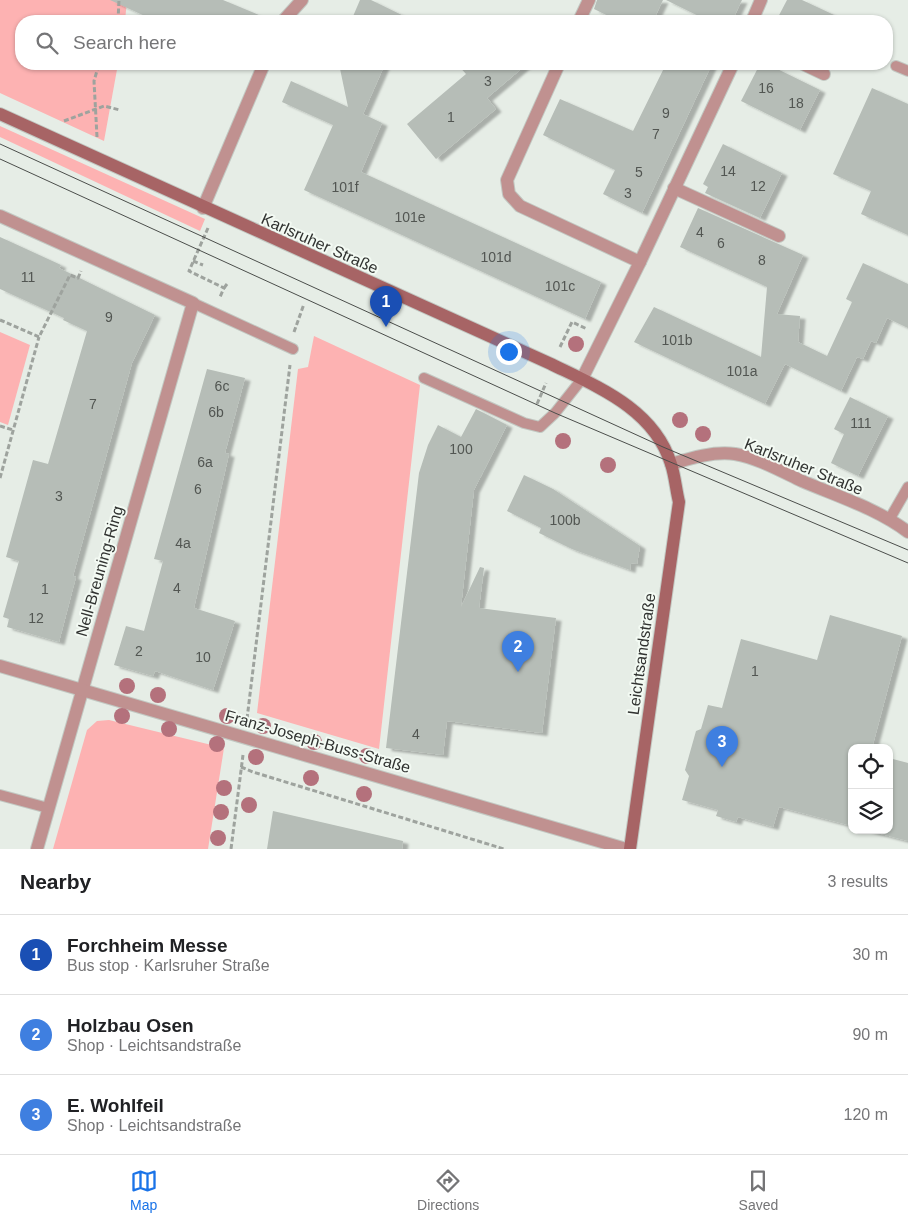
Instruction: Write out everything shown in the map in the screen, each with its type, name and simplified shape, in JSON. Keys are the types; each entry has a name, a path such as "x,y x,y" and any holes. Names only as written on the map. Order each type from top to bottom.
{"street":[{"path":"288,15 302,0"},
{"path":"582,15 589,0"},
{"path":"755,15 761,0"},
{"path":"208,211 262,70"},
{"path":"556,70 507,180 509,194 520,206 640,262"},
{"path":"582,379 640,262 730,70"},
{"path":"816,70 824,74"},
{"name":"Karlsruher Straße","path":"0,114 208,211 582,379 619,399 640,415 663,447 671,464 712,454 734,454 758,461 889,520 907,531"},
{"path":"674,188 779,236"},
{"path":"0,216 193,303"},
{"name":"Nell-Breuning-Ring","path":"37,849 193,303"},
{"name":"Leichtsandstraße","path":"630,849 679,502 671,464"},
{"name":"Franz-Joseph-Buss-Straße","path":"0,666 245,736 626,849"}],"lane":[{"path":"896,66 908,71"},
{"path":"193,303 292,349"},
{"path":"424,378 524,423 540,427 555,413 582,379"},
{"path":"889,520 908,487"},
{"path":"0,795 48,808"}],"path":[{"path":"118,15 119,0"},
{"path":"90,156 98,133 94,81 97,70"},
{"path":"52,139 61,122 104,106 120,110"},
{"path":"208,211 189,271 224,288"},
{"path":"0,478 38,337 70,275 78,278 88,256"},
{"path":"193,261 203,265"},
{"path":"214,313 224,288 228,284"},
{"path":"231,849 295,326 304,304"},
{"path":"0,320 38,337"},
{"path":"0,426 13,430"},
{"path":"241,767 504,849"}],"shaded area":[{"path":"0,0 127,0 126,15 15,15 15,70 117,70 104,141 0,93"},
{"path":"0,126 205,219 200,231 0,137"},
{"path":"0,332 30,345 8,425 0,422"},
{"path":"314,336 420,385 379,749 257,713 298,369 308,367"},
{"path":"109,720 224,748 208,849 53,849 87,730 97,721"}],"building":[{"path":"110,0 223,0 259,15 143,15"},
{"path":"360,0 371,0 402,15 354,15"},
{"path":"597,0 663,0 656,15 606,15 594,9"},
{"path":"666,0 742,0 735,15 697,15"},
{"path":"787,0 802,0 834,15 779,15"},
{"path":"340,70 382,70 363,114 382,123 361,172 601,282 585,319 304,190 333,125 282,102 291,81 348,107"},
{"path":"462,70 520,70 487,98 496,109 436,159 407,124 466,74"},
{"path":"663,70 709,70 642,213 603,194 615,170 543,135 560,99 633,131"},
{"path":"757,70 779,70 820,90 800,130 741,101"},
{"path":"872,88 908,104 908,235 861,214 871,191 833,174"},
{"path":"723,144 782,173 760,218 705,193 708,187 703,184"},
{"path":"698,208 803,255 777,314 800,316 798,342 827,356 852,302 846,299 863,263 908,284 908,328 887,318 876,343 871,341 863,359 857,357 841,391 785,364 765,404 634,342 654,307 761,357 767,287 680,247"},
{"path":"0,237 61,265 59,268 155,315 132,363 73,576 76,577 59,642 7,627 9,619 3,617 19,561 6,557 33,460 48,464 87,331 63,320 64,318 0,289"},
{"path":"207,369 245,378 225,453 229,454 194,608 235,621 213,690 155,671 153,676 114,665 126,626 144,631 163,561 154,559"},
{"path":"850,397 888,416 858,476 831,463 844,434 834,429"},
{"path":"476,409 507,425 474,490 461,607 480,567 484,568 479,608 556,618 542,733 447,721 443,755 386,748 419,473 428,445 438,425 461,437"},
{"path":"524,475 553,489 640,546 637,564 631,563 630,570 572,549 539,533 541,528 507,511"},
{"path":"830,615 902,636 873,744 848,744 848,825 779,807 773,827 738,817 736,822 716,816 718,810 682,800 689,776 685,770 696,731 701,729 708,705 722,708 741,639 817,660"},
{"path":"893,759 908,763 908,841 881,834 893,834"},
{"path":"273,811 403,841 402,849 267,849"}],"tram line":[{"path":"0,144 663,447 908,550"},
{"path":"0,159 555,413 908,563"}],"place":[{"name":"Forchheim Messe","path":"386,327"},
{"name":"Holzbau Osen","path":"518,672"},
{"name":"E. Wohlfeil","path":"722,767"}]}
